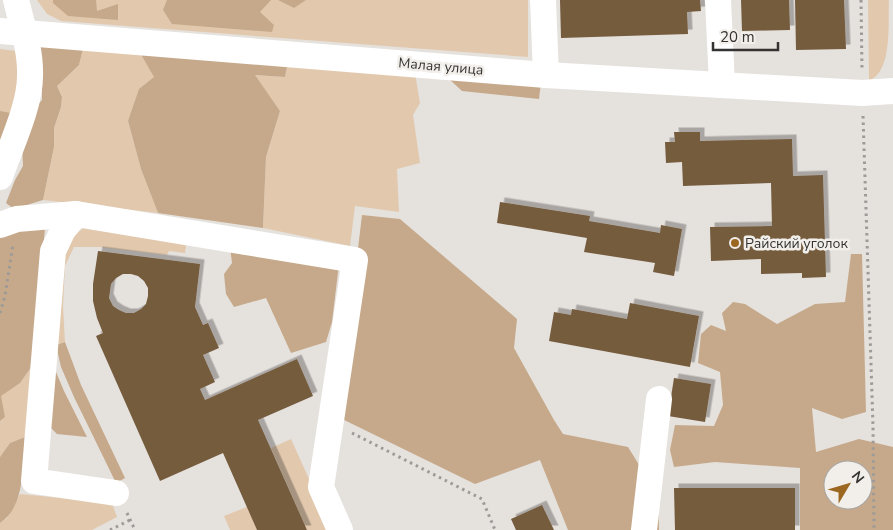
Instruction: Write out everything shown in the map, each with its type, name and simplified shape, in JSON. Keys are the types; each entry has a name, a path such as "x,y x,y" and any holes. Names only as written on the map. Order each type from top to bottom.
{"street":[{"path":"0,177 28,98 30,78 30,58 12,32 16,0"},
{"path":"543,0 546,74"},
{"path":"718,0 722,85"},
{"name":"Малая улица","path":"12,32 546,74 862,93 893,91"},
{"path":"8,222 76,214 355,260 321,487 340,530"},
{"path":"76,214 63,230 52,252 34,481 116,493"},
{"path":"644,530 658,399"}],"path":[{"path":"861,0 862,93 873,416 874,530"},
{"path":"0,313 5,296 8,222"},
{"path":"331,422 482,499 495,530"},
{"path":"110,530 130,520"}],"shaded area":[{"path":"37,0 528,0 528,57 61,21 47,14"},
{"path":"53,0 96,0 97,11 118,4 118,20 68,16 53,3"},
{"path":"167,0 271,0 260,12 274,25 272,32 172,24 163,10"},
{"path":"278,0 306,0 294,8"},
{"path":"868,0 889,0 889,33 886,57 877,75 869,80"},
{"path":"47,40 83,49 79,65 57,86 62,97 61,107 54,128 54,147 43,200 14,209 6,203 23,166 22,143 34,109 42,100 42,86 35,50"},
{"path":"0,49 16,51 20,83 0,150"},
{"path":"83,49 139,51 155,77 128,121 141,169 158,213 43,200 54,147 54,128 61,107 62,97 57,86 79,65"},
{"path":"139,51 288,62 285,77 255,75 280,111 266,157 263,228 158,213 141,169 128,121 139,89 154,77"},
{"path":"288,62 415,73 420,103 413,115 420,163 397,169 399,212 355,206 350,246 263,228 266,157 280,111 254,75 285,77"},
{"path":"448,78 541,82 539,99 462,91"},
{"path":"0,111 11,113 0,150"},
{"path":"362,215 400,219 517,319 514,348 563,434 628,447 641,468 658,486 659,530 568,530 540,460 475,484 338,417"},
{"path":"89,224 187,239 185,253 169,251 167,255 99,247 74,247 65,266 63,306 65,342 56,345 58,263 73,236"},
{"path":"45,228 32,366 20,383 1,396 5,417 0,421 0,230"},
{"path":"230,247 339,264 332,322 326,342 291,353 266,298 234,307 226,294 224,274 232,263"},
{"path":"851,254 862,254 866,412 842,419 812,408 816,452 859,439 893,447 893,530 800,530 800,468 715,462 674,467 670,450 675,425 714,426 723,405 720,372 698,363 701,334 711,325 726,331 722,313 733,302 745,304 777,324 815,304 845,302"},
{"path":"65,342 81,385 125,478 116,483 61,367 56,345"},
{"path":"32,366 25,437 10,443 0,457 0,421 5,417 0,396 20,383"},
{"path":"56,372 87,437 57,434 49,426 49,373"},
{"path":"25,437 23,472 19,496 8,516 0,523 0,457 10,443"},
{"path":"291,439 332,530 307,530 271,448"},
{"path":"20,494 112,503 117,517 92,530 0,530 0,523 7,518"},
{"path":"247,507 257,530 230,530 224,516"}],"building":[{"path":"560,0 700,0 701,11 687,12 688,34 561,38"},
{"path":"741,0 789,0 790,30 742,31"},
{"path":"795,0 844,0 846,49 796,50"},
{"path":"674,132 700,132 700,141 792,139 793,176 823,175 826,277 802,278 802,273 761,274 761,259 711,261 710,227 772,226 771,183 683,186 682,162 666,163 665,142 675,142"},
{"path":"500,202 590,216 589,221 660,233 661,225 682,229 674,276 653,272 655,263 584,252 587,238 497,223"},
{"path":"98,251 200,264 195,307 203,325 208,323 219,348 203,355 215,382 200,389 205,400 297,359 313,396 258,420 307,530 257,530 223,453 160,481 96,336 103,333 93,301 93,284","holes":["123,274 138,276 144,281 148,288 148,296 146,304 141,309 134,313 126,313 113,306 109,298 111,284 116,278"]},
{"path":"630,303 699,316 690,367 549,341 554,312 571,315 572,309 627,319"},
{"path":"674,378 711,384 705,422 668,416"},
{"path":"674,488 795,488 795,530 675,530"},
{"path":"542,505 554,530 516,530 511,519"}],"place":[{"name":"Райский уголок","path":"735,243"}]}
